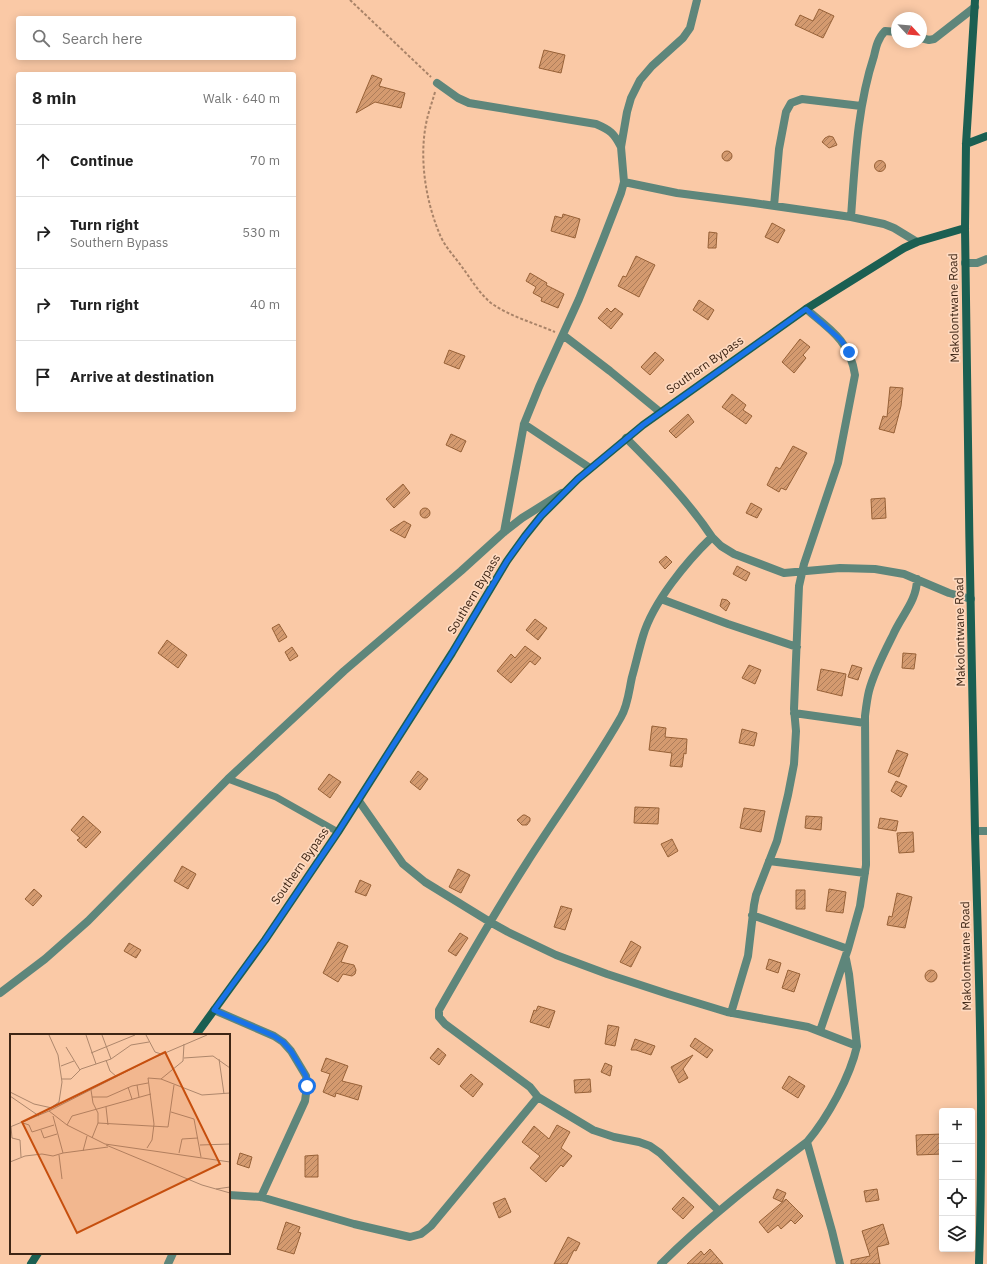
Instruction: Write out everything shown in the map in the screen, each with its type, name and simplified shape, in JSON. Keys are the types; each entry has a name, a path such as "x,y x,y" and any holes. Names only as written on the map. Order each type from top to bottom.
{"main road":[{"name":"Makolontwane Road","path":"975,3 966,144 965,263 975,831 984,1225 979,1264"},
{"path":"966,144 987,136"},
{"name":"Southern Bypass","path":"197,1034 265,940 359,801 452,653 507,561 525,536 564,492 626,438 660,412 806,309 904,248 917,242 965,228"},
{"path":"31,1264 37,1254"}],"street":[{"path":"504,532 524,424 602,242 624,182 621,147 631,98 640,80 652,66 683,38 690,28 697,0"},
{"path":"927,40 934,39 975,3"},
{"path":"851,217 861,106 868,72 880,36 885,31 891,32"},
{"path":"437,83 458,98 469,103 596,124 606,128 615,135 621,147"},
{"path":"774,206 780,142 786,112 791,103 802,99 861,106"},
{"path":"624,182 678,194 851,217 884,224 894,228 917,242"},
{"path":"965,263 978,263 986,261"},
{"path":"731,1013 748,956 752,916 756,895 782,824 794,764 796,731 794,714 798,592 802,570 838,463 855,375 851,359 841,340 806,309"},
{"path":"563,335 660,412"},
{"path":"524,424 590,468"},
{"path":"626,438 667,479 720,546 734,554 784,573 802,570 840,568 875,569 904,574 949,593 971,599"},
{"path":"0,993 45,959 88,921 228,779 344,671 461,571 504,532 522,518 564,492"},
{"path":"712,537 701,547 661,598 651,615 643,634 629,698 622,715 563,810 526,864 490,922 439,1010 439,1017 445,1024 530,1087 538,1097 593,1130 650,1146 660,1153 719,1211"},
{"path":"820,1031 846,958 860,906 865,874 865,723 869,692 878,666 894,632 912,602 917,588 917,579"},
{"path":"661,598 728,624 797,647"},
{"path":"794,714 865,723"},
{"path":"359,801 403,864 425,882 490,922 556,955 668,994 731,1013 797,1024 820,1031 857,1046"},
{"path":"975,831 987,831"},
{"path":"769,862 865,874"},
{"path":"752,916 848,949"},
{"path":"661,1264 719,1211 807,1142 826,1116 844,1083 854,1060 857,1046 846,958"},
{"path":"214,1010 274,1036 283,1042 291,1051 306,1076 307,1086 305,1101 261,1197"},
{"path":"230,1195 261,1197 354,1224 410,1237 421,1234 431,1226 538,1097"},
{"path":"807,1142 840,1264"},
{"path":"168,1264 173,1254"}],"lane":[{"path":"228,779 276,798 338,832"}],"path":[{"path":"350,0 437,83 426,125 423,151 424,175 427,193 440,235 482,294 491,302 514,315 563,335"}],"building":[{"path":"819,9 834,16 823,38 795,25 800,15 813,21"},
{"path":"544,50 565,55 561,73 539,68"},
{"path":"372,75 382,79 379,86 405,93 401,108 375,102 356,113"},
{"path":"829,136 833,137 837,145 829,148 822,142"},
{"path":"727,151 732,156 727,161 722,156"},
{"path":"880,160 884,162 886,166 884,170 880,172 876,170 874,166 876,162"},
{"path":"563,214 580,219 575,238 551,231 555,216 562,218"},
{"path":"772,223 785,230 778,243 765,237"},
{"path":"709,232 717,233 716,248 708,248"},
{"path":"636,256 655,265 639,297 618,286 623,276 626,277"},
{"path":"530,273 547,283 546,285 564,294 558,308 541,301 542,298 533,293 536,287 526,281"},
{"path":"699,300 714,310 708,320 693,310"},
{"path":"607,308 611,312 615,308 623,314 611,329 598,318"},
{"path":"800,339 810,347 803,355 806,358 794,373 782,362"},
{"path":"449,350 465,356 459,369 444,363"},
{"path":"655,352 664,360 650,375 641,367"},
{"path":"890,387 903,388 901,406 894,433 879,429 883,416 887,417"},
{"path":"732,394 746,405 743,410 752,416 746,424 722,407"},
{"path":"688,414 694,422 676,438 669,431"},
{"path":"451,434 466,441 461,452 446,445"},
{"path":"793,446 807,453 786,490 781,488 779,492 767,485 776,467 780,469"},
{"path":"403,484 410,493 394,508 386,499"},
{"path":"885,498 886,518 872,519 871,499"},
{"path":"751,503 762,509 757,518 746,513"},
{"path":"425,508 430,513 425,518 420,513"},
{"path":"404,521 411,525 405,538 390,530"},
{"path":"666,556 672,562 665,569 659,562"},
{"path":"737,566 750,573 746,581 733,574"},
{"path":"722,599 727,600 730,603 726,611 720,606"},
{"path":"535,619 547,628 538,640 526,630"},
{"path":"279,624 287,637 279,642 272,628"},
{"path":"167,640 187,655 178,668 158,653"},
{"path":"525,646 541,658 535,665 530,661 511,683 497,671 511,654 515,658"},
{"path":"292,647 298,656 290,661 285,652"},
{"path":"903,653 916,654 914,669 902,668"},
{"path":"749,665 761,670 755,684 742,678"},
{"path":"852,665 862,668 858,680 848,677"},
{"path":"821,669 846,674 842,696 817,690"},
{"path":"652,726 666,728 665,737 687,739 686,754 684,753 682,767 670,766 672,753 649,750"},
{"path":"742,729 757,733 754,746 739,743"},
{"path":"897,750 908,754 899,777 888,772"},
{"path":"418,771 428,779 420,790 410,782"},
{"path":"329,774 341,782 330,798 318,789"},
{"path":"896,781 907,786 901,797 891,791"},
{"path":"635,807 659,808 658,824 634,823"},
{"path":"744,808 765,811 761,832 740,828"},
{"path":"523,815 530,818 527,825 522,825 517,820"},
{"path":"83,816 101,832 86,848 77,840 80,838 71,830"},
{"path":"806,816 822,817 821,830 805,828"},
{"path":"880,818 898,821 896,831 878,828"},
{"path":"913,832 914,852 899,853 897,833"},
{"path":"672,839 678,851 668,857 661,844"},
{"path":"182,866 196,874 188,889 174,881"},
{"path":"458,869 470,875 461,893 449,887"},
{"path":"360,880 371,885 366,896 355,892"},
{"path":"34,889 42,896 33,906 25,899"},
{"path":"829,889 846,892 843,913 826,911"},
{"path":"796,890 805,890 805,909 796,909"},
{"path":"897,893 912,897 905,928 887,925 889,916 892,917"},
{"path":"561,906 572,909 565,930 554,927"},
{"path":"460,933 468,938 456,956 448,951"},
{"path":"631,941 641,947 631,967 620,962"},
{"path":"338,942 348,946 341,962 354,965 356,970 355,974 352,976 343,974 338,982 323,973"},
{"path":"129,943 141,950 136,958 124,951"},
{"path":"769,959 781,963 778,973 766,969"},
{"path":"788,970 800,974 794,992 782,988"},
{"path":"933,970 936,971 936,981 929,982 926,981 925,974 926,971"},
{"path":"538,1006 555,1011 549,1028 530,1022 534,1010 536,1011"},
{"path":"608,1025 619,1027 615,1046 605,1044"},
{"path":"695,1038 713,1050 707,1058 690,1046"},
{"path":"635,1039 655,1046 651,1055 636,1050 631,1050"},
{"path":"438,1048 446,1055 439,1065 430,1058"},
{"path":"693,1055 683,1069 688,1078 679,1083 671,1067"},
{"path":"326,1058 348,1066 342,1081 362,1086 358,1100 336,1093 335,1097 323,1092 330,1074 321,1071"},
{"path":"605,1063 612,1066 610,1076 601,1072"},
{"path":"471,1074 483,1084 473,1097 460,1086"},
{"path":"789,1076 805,1086 798,1098 782,1088"},
{"path":"590,1079 591,1092 575,1093 574,1080"},
{"path":"557,1125 570,1132 561,1148 572,1156 563,1167 561,1165 546,1182 530,1168 540,1156 522,1142 534,1126 549,1139"},
{"path":"939,1134 939,1154 917,1155 916,1135"},
{"path":"240,1153 252,1157 249,1168 237,1164"},
{"path":"318,1155 318,1177 305,1177 305,1156"},
{"path":"777,1189 786,1193 782,1202 773,1198"},
{"path":"877,1189 879,1200 866,1202 864,1191"},
{"path":"683,1197 694,1207 683,1219 672,1209"},
{"path":"505,1198 511,1212 499,1218 493,1203"},
{"path":"786,1199 803,1216 795,1224 791,1220 781,1229 778,1225 768,1233 759,1222"},
{"path":"286,1222 300,1227 298,1232 301,1233 294,1254 277,1249"},
{"path":"883,1224 889,1244 877,1247 880,1264 851,1264 851,1260 870,1256 862,1231"},
{"path":"568,1237 580,1243 576,1251 574,1250 567,1264 554,1264"},
{"path":"710,1249 723,1264 687,1264 701,1251 704,1255"}],"route":[{"path":"307,1086 306,1076 291,1051 283,1042 274,1036 214,1010 265,940 359,801 452,653 507,561 525,536 541,516 564,492 590,468 643,425 806,309 829,328 841,340 849,352"}]}
